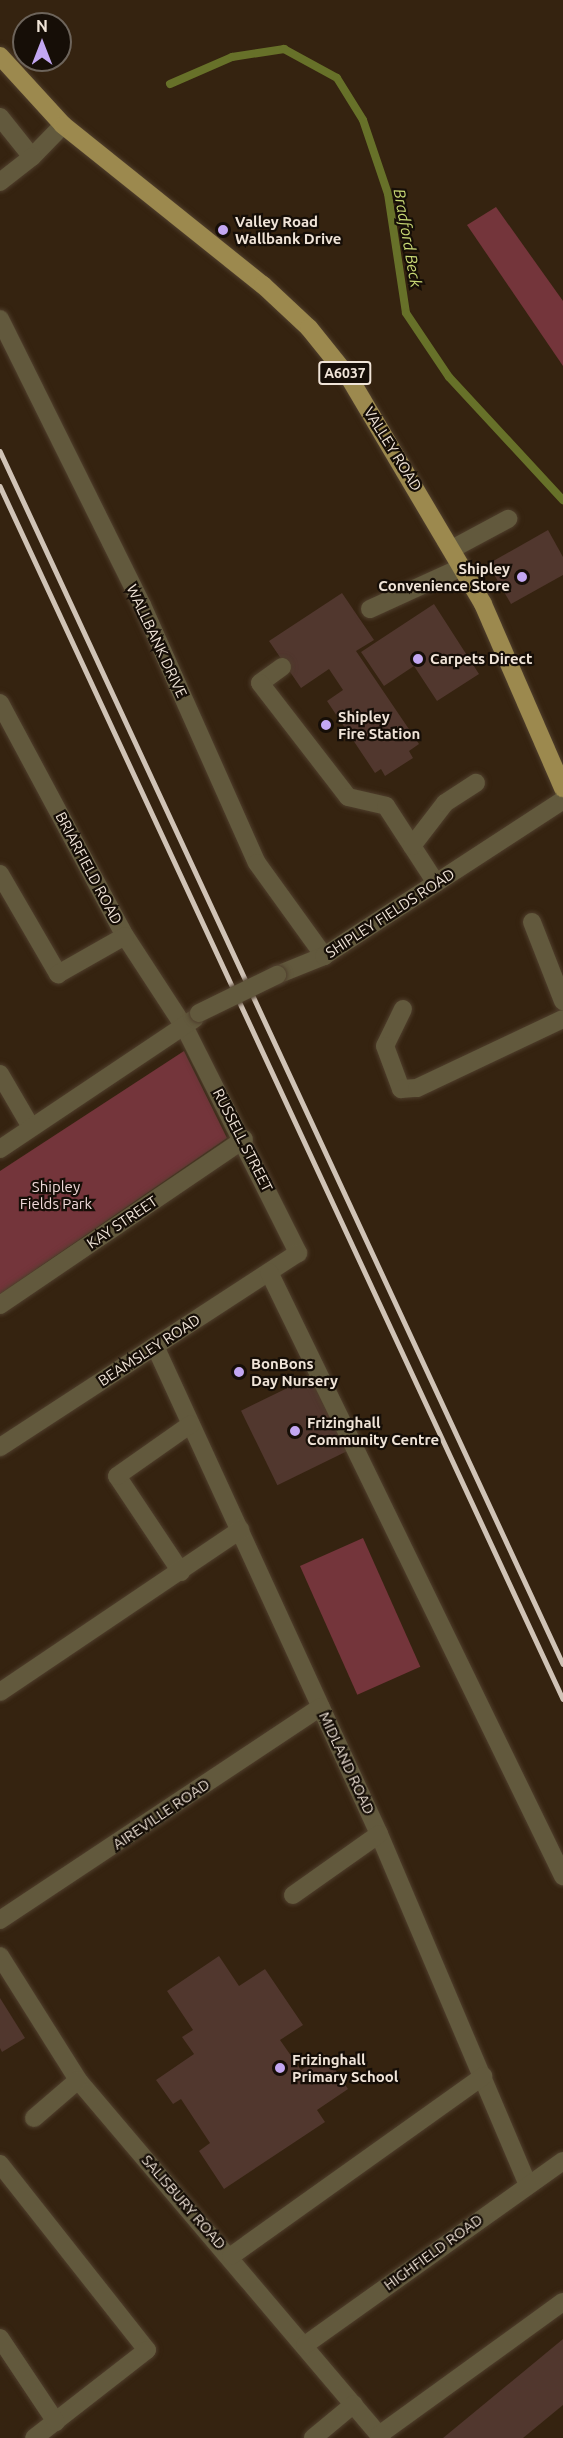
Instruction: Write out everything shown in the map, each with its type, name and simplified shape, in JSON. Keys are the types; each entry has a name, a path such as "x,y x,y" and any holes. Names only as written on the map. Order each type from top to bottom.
{"main road":[{"name":"VALLEY ROAD","path":"0,56 63,125 309,328 350,379 462,567 563,788"}],"street":[{"path":"0,117 32,157"},
{"path":"0,182 32,157 63,125"},
{"name":"WALLBANK DRIVE","path":"0,319 142,605 257,863 324,956"},
{"path":"452,549 508,519"},
{"path":"370,609 462,567"},
{"path":"282,668 260,683 348,797 386,806 436,883"},
{"name":"BRIARFIELD ROAD","path":"0,703 125,936 185,1028"},
{"path":"412,846 445,803 476,783"},
{"name":"SHIPLEY FIELDS ROAD","path":"0,1149 185,1028 199,1013 277,975 324,956 563,800"},
{"path":"0,874 58,974 125,936"},
{"path":"532,922 563,1001"},
{"path":"403,1009 385,1046 401,1089 417,1088 563,1019"},
{"name":"RUSSELL STREET","path":"185,1028 244,1139 298,1253"},
{"path":"0,1074 31,1127"},
{"name":"KAY STREET","path":"0,1305 244,1139"},
{"name":"BEAMSLEY ROAD","path":"0,1448 298,1253"},
{"path":"269,1272 563,1876"},
{"name":"MIDLAND ROAD","path":"155,1346 379,1834 528,2185"},
{"path":"180,1572 117,1476 191,1424"},
{"path":"0,1692 240,1530"},
{"name":"AIREVILLE ROAD","path":"0,1920 321,1707"},
{"path":"293,1895 379,1834"},
{"name":"SALISBURY ROAD","path":"0,1956 78,2080 231,2256 380,2436"},
{"path":"231,2256 483,2076"},
{"path":"34,2118 78,2080"},
{"name":"HIGHFIELD ROAD","path":"305,2345 563,2161"},
{"path":"0,2164 147,2349 34,2438"},
{"path":"380,2436 563,2302"},
{"path":"0,2338 56,2422"},
{"path":"313,2438 354,2404"}],"green space":[{"path":"496,207 563,301 563,366 467,225"},
{"name":"Shipley Fields Park","path":"184,1051 227,1138 0,1294 0,1171"},
{"path":"363,1538 420,1667 357,1695 300,1566"}],"building":[{"path":"548,530 563,557 563,575 511,604 488,564"},
{"path":"342,593 374,640 356,651 419,744 409,751 413,758 385,776 381,769 375,773 327,701 343,690 329,669 301,688 269,641"},
{"name":"Carpets Direct","path":"434,604 479,674 437,701 414,666 384,686 361,652"},
{"name":"Frizinghall Community Centre","path":"312,1376 348,1451 277,1485 241,1411"},
{"path":"219,1956 239,1986 265,1969 303,2025 280,2040 301,2070 325,2054 348,2089 317,2110 325,2122 224,2189 199,2151 210,2143 181,2099 173,2104 156,2080 194,2054 182,2037 193,2030 167,1991"},
{"path":"0,1998 25,2038 2,2052 0,2048"},
{"path":"563,2339 563,2405 523,2438 443,2438"}],"waterway":[{"name":"Bradford Beck","path":"170,84 232,57 284,49 337,78 363,120 388,194 406,313 449,377 563,500"}],"railway":[{"path":"0,451 563,1664"},
{"path":"0,486 563,1699"}],"place":[{"name":"Valley Road Wallbank Drive","path":"223,230"},
{"name":"Shipley Convenience Store","path":"522,577"},
{"name":"Carpets Direct","path":"418,659"},
{"name":"Shipley Fire Station","path":"326,725"},
{"name":"BonBons Day Nursery","path":"239,1372"},
{"name":"Frizinghall Community Centre","path":"295,1431"},
{"name":"Frizinghall Primary School","path":"280,2068"}]}
